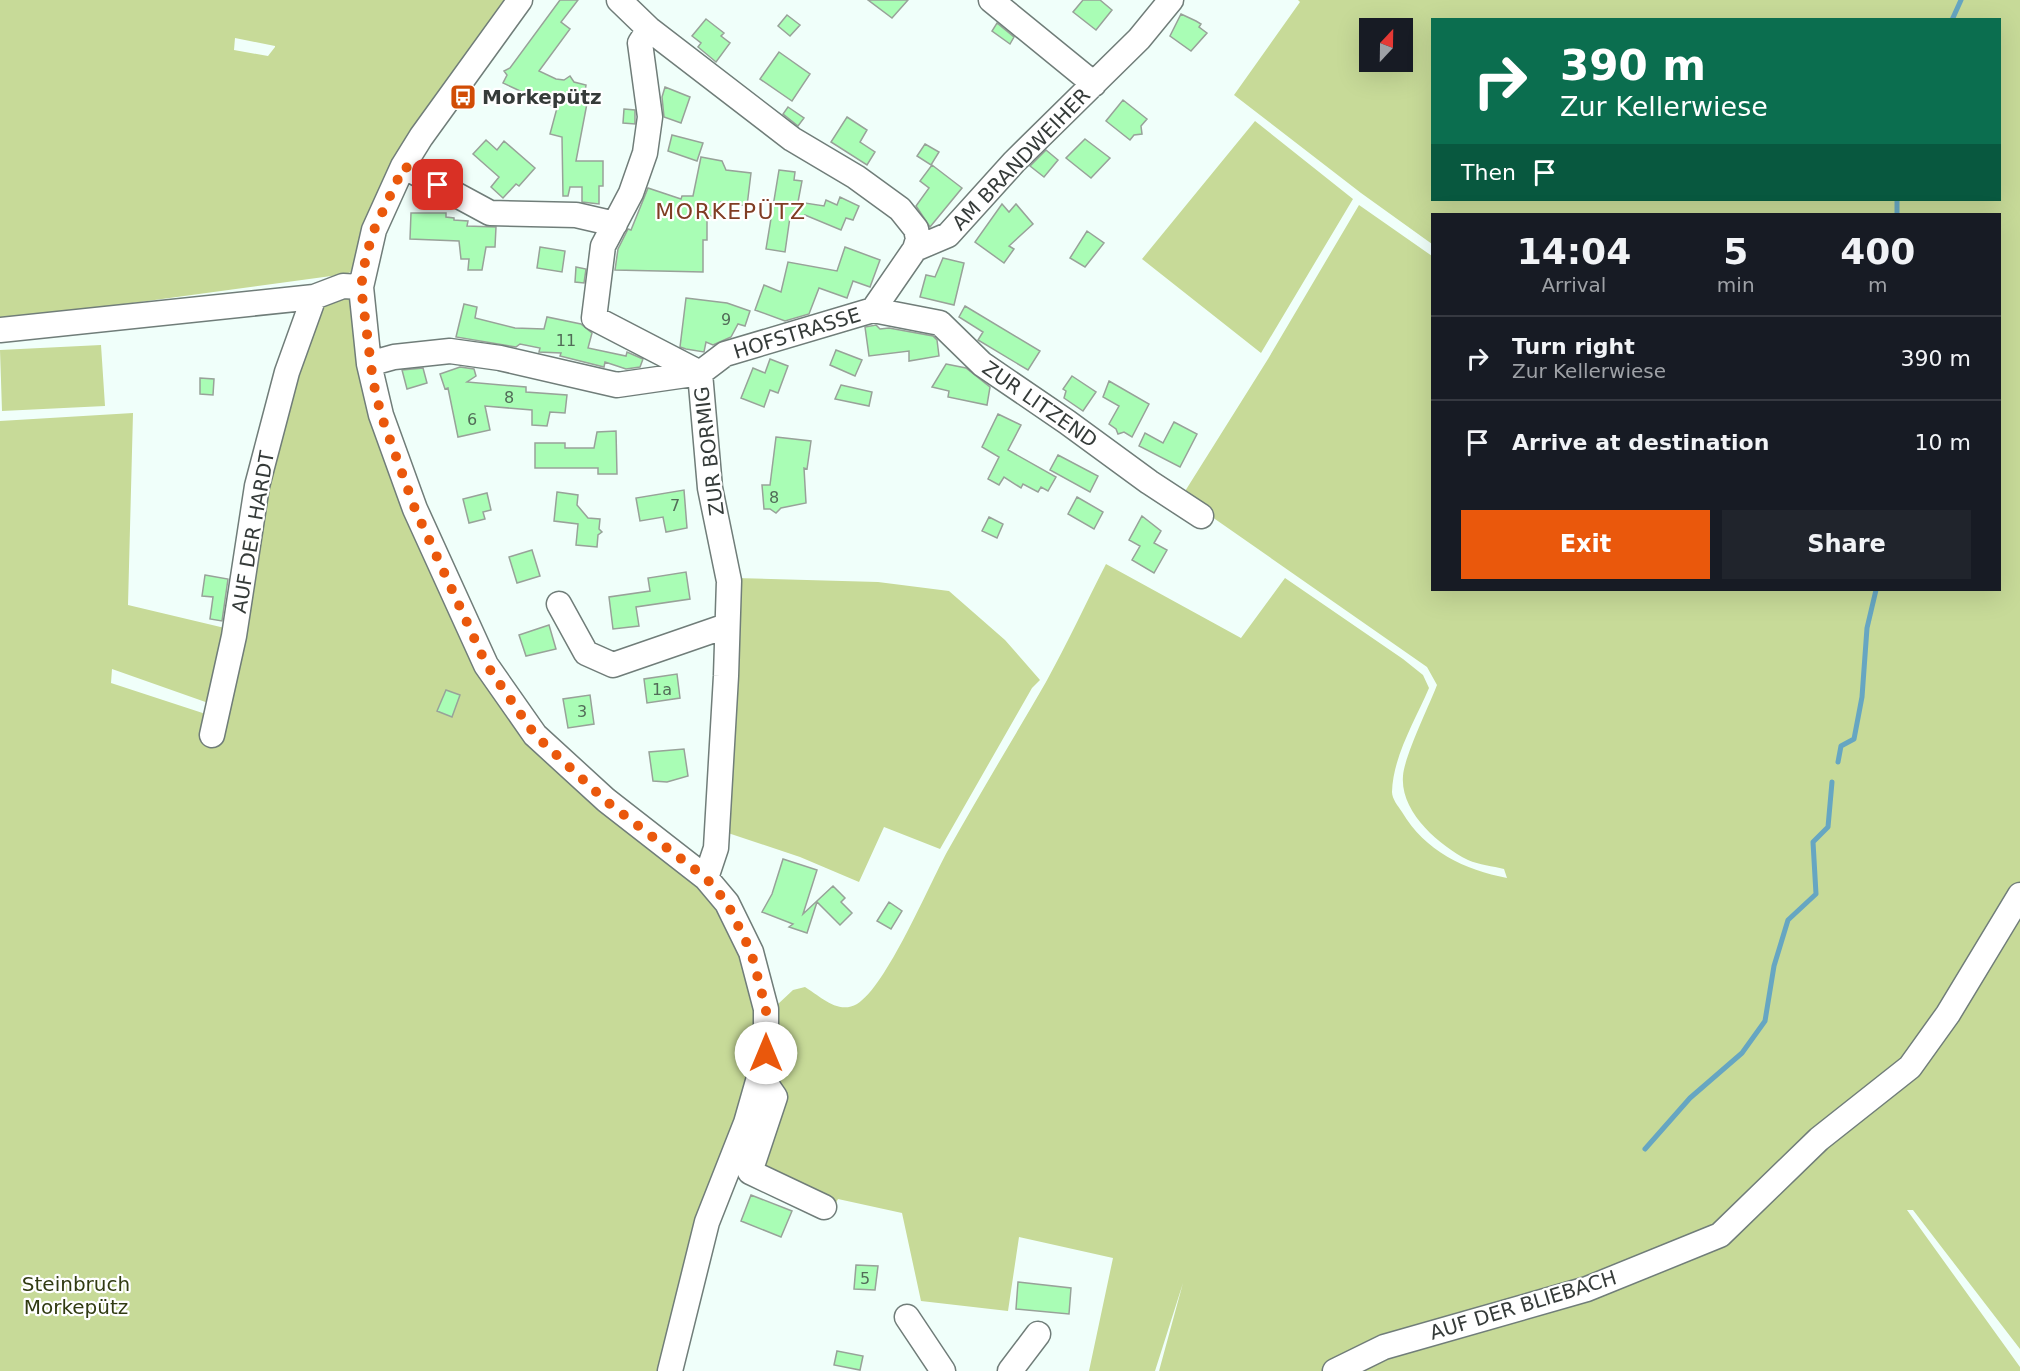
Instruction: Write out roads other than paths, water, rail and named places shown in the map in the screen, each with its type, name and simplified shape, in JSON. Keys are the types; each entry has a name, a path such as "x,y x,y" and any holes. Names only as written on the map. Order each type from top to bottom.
{"street":[{"path":"520,0 421,137 404,166 374,230 366,256 361,287 369,364 381,415 415,509 492,673 535,735 606,801 706,878 727,903 751,952 766,1009 766,1053 746,1123 707,1222 670,1371"},
{"name":"AM BRANDWEIHER","path":"991,0 1094,84"},
{"name":"AM BRANDWEIHER","path":"915,249 948,236 1014,162 1139,39 1171,0"},
{"path":"636,11 792,139 856,177 900,209 916,229 918,239 915,249"},
{"name":"ZUR BORMIG","path":"636,11 650,117 645,153 631,193 603,246 594,318 700,373 710,488 729,581 716,848 706,878"},
{"path":"404,166 490,213 576,215 615,224"},
{"name":"HOFSTRASSE","path":"369,364 394,357 450,351 500,358 617,385 700,373 725,354 873,310 915,249"},
{"path":"0,330 314,297 343,286 361,287"},
{"name":"AUF DER HARDT","path":"212,735 234,636 257,486 287,372 314,297"},
{"name":"ZUR LITZEND","path":"873,310 940,324 982,364 1149,482 1202,516"},
{"path":"559,604 586,653 613,665 726,626"},
{"name":"AUF DER BLIEBACH","path":"1335,1371 1384,1347 1587,1289 1720,1235 1819,1139 1910,1067 1948,1014 2020,895"},
{"path":"760,1076 775,1097 750,1172 824,1207"},
{"path":"906,1317 943,1371"},
{"path":"1010,1371 1038,1334"}],"waterway":[{"path":"1953,18 1961,0"},
{"path":"1897,201 1897,213"},
{"path":"1838,762 1841,746 1854,739 1862,697 1867,628 1876,591"},
{"path":"1645,1149 1690,1098 1742,1053 1765,1021 1774,966 1788,920 1816,894 1813,842 1828,827 1832,782"}],"place":[{"name":"Morkepütz","path":"463,97"}],"district":[{"name":"MORKEPÜTZ","path":"731,211"}],"park label":[{"name":"Steinbruch Morkepütz","path":"76,1296"}]}
